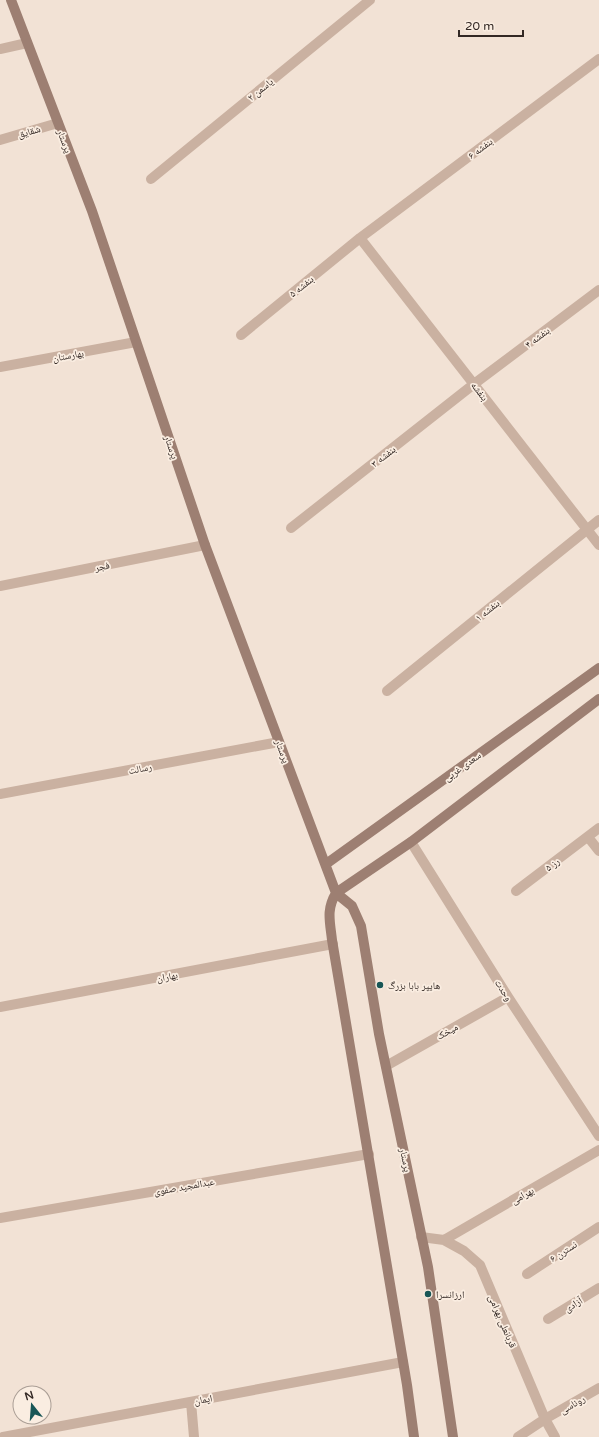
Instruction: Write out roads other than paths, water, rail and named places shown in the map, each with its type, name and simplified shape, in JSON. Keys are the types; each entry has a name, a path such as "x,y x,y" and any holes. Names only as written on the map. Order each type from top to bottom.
{"main road":[{"name":"پرستار","path":"11,0 92,211 205,545 336,893 352,906 361,926 386,1066 428,1267 453,1437"},
{"name":"سعدی غربی","path":"326,864 599,668"},
{"path":"414,1437 369,1154 333,944 329,913 330,903 336,893 411,842 599,698"}],"street":[{"name":"یاسمن ۲","path":"150,179 370,0"},
{"path":"0,49 27,43"},
{"name":"بنفشه ۶","path":"360,238 599,59"},
{"name":"شقایق","path":"0,140 58,123"},
{"name":"بنفشه ۵","path":"241,335 360,238"},
{"name":"بنفشه","path":"360,238 599,545"},
{"name":"بنفشه ۴","path":"474,384 599,290"},
{"name":"بهارستان","path":"0,367 136,342"},
{"name":"بنفشه ۳","path":"291,528 474,384"},
{"name":"بنفشه ۱","path":"387,691 599,520"},
{"name":"فجر","path":"0,586 205,545"},
{"name":"رسالت","path":"0,794 279,742"},
{"name":"رز ۵","path":"516,891 599,828"},
{"path":"588,836 599,851"},
{"name":"وحدت","path":"411,842 508,997 599,1136"},
{"name":"بهاران","path":"0,1007 333,944"},
{"name":"میخک","path":"386,1066 508,997"},
{"name":"بهرامی","path":"444,1240 599,1150"},
{"name":"عبدالمجید صفوی","path":"0,1218 369,1154"},
{"name":"نسترن ۶","path":"527,1274 599,1227"},
{"name":"قربانعلی بهرامی","path":"421,1237 444,1240 464,1251 480,1265 545,1419 555,1437"},
{"name":"آزادی","path":"548,1319 599,1288"},
{"name":"ایمان","path":"3,1437 403,1362"},
{"name":"روناسی","path":"518,1437 545,1419 599,1388"},
{"path":"191,1402 194,1437"}],"place":[{"name":"هایپر بابا بزرگ","path":"380,985"},
{"name":"ارزانسرا","path":"428,1294"}]}
